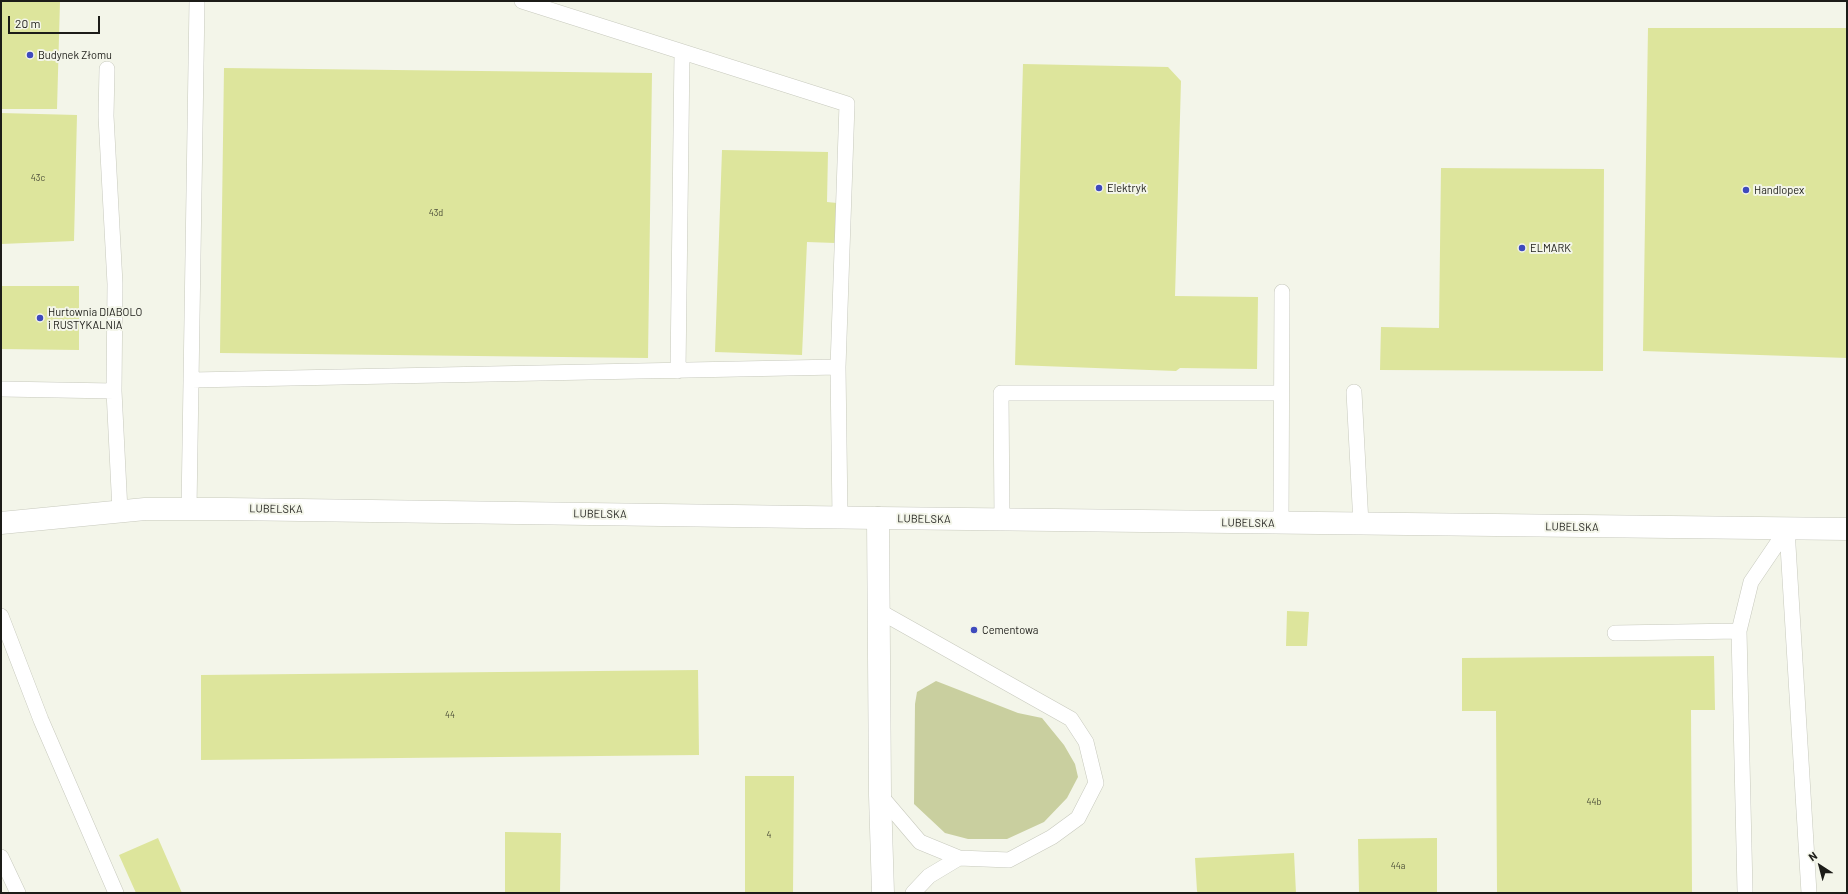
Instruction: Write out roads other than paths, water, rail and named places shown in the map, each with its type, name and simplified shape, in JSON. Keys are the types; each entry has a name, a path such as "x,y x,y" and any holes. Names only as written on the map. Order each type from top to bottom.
{"street":[{"name":"LUBELSKA","path":"1,523 120,512 190,509 1847,529"},
{"path":"878,518 880,795 883,893"}],"lane":[{"path":"190,509 197,1"},
{"path":"522,1 682,53 847,104 838,367 840,518"},
{"path":"678,371 682,53"},
{"path":"107,69 106,116 115,284 114,391 120,512"},
{"path":"1281,523 1282,292"},
{"path":"192,380 838,367"},
{"path":"1,389 114,391"},
{"path":"1354,392 1361,524"},
{"path":"1002,520 1001,393 1281,393"},
{"path":"1745,891 1739,631 1752,582 1787,529"},
{"path":"1787,529 1808,893"},
{"path":"878,611 1071,719 1086,742 1096,783 1078,818 1052,837 1010,860 959,858 920,842 880,795"},
{"path":"1,616 41,720 116,893"},
{"path":"1615,633 1739,631"},
{"path":"1,857 18,893"},
{"path":"913,893 929,876 959,858"}],"place":[{"name":"Budynek Złomu","path":"30,55"},
{"name":"Elektryk","path":"1099,188"},
{"name":"Handlopex","path":"1746,190"},
{"name":"ELMARK","path":"1522,248"},
{"name":"Hurtownia DIABOLO i RUSTYKALNIA","path":"40,318"},
{"name":"Cementowa","path":"974,630"}]}
